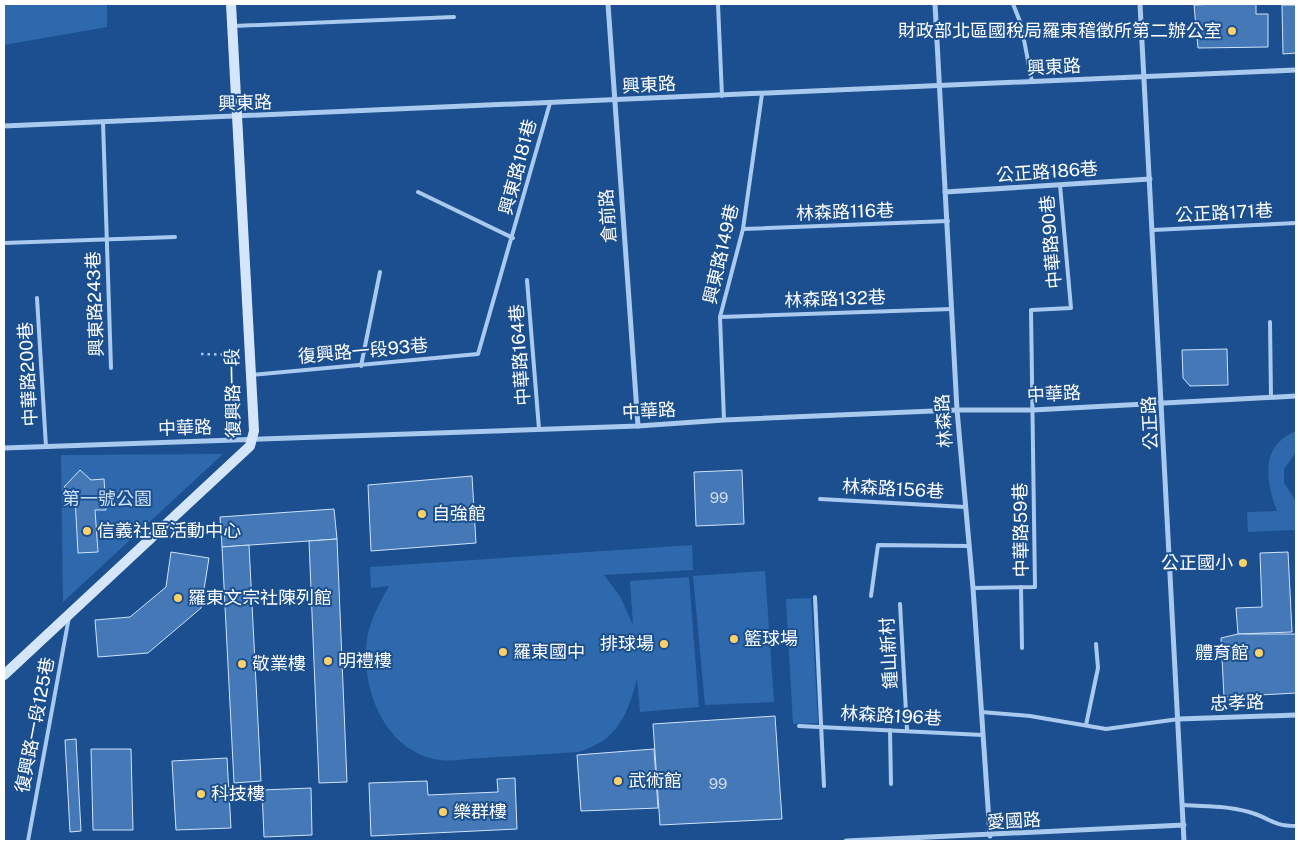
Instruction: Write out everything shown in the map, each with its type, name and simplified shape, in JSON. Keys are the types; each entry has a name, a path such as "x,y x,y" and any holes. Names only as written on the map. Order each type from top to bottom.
{"main road":[{"name":"復興路一段","path":"4,676 243,454 253,439 231,4"}],"street":[{"name":"倉前路","path":"608,4 613,101 638,426"},
{"name":"林森路","path":"935,4 957,410 990,836"},
{"name":"公正路","path":"1140,4 1184,841"},
{"name":"興東路","path":"4,126 550,104 1296,70"},
{"name":"公正路186巷","path":"946,192 1150,179"},
{"name":"中華路","path":"4,448 638,426 724,420 957,410 1033,410 1296,396"},
{"name":"忠孝路","path":"1179,719 1296,715"},
{"name":"愛國路","path":"846,841 990,836 1184,825"}],"lane":[{"path":"718,4 722,96"},
{"path":"1014,4 1021,24 1032,82"},
{"path":"232,26 454,17"},
{"name":"興東路149巷","path":"724,420 720,317 743,229 762,94"},
{"name":"興東路181巷","path":"478,354 513,238 550,104"},
{"name":"興東路243巷","path":"103,122 111,368"},
{"name":"中華路90巷","path":"1033,410 1031,310 1071,308 1060,185"},
{"name":"興東路181巷","path":"418,192 513,238"},
{"name":"林森路116巷","path":"743,229 948,221"},
{"name":"公正路171巷","path":"1153,230 1296,223"},
{"name":"興東路243巷","path":"4,243 175,237"},
{"path":"361,366 380,272"},
{"name":"中華路164巷","path":"528,280 539,429"},
{"name":"中華路200巷","path":"37,298 46,447"},
{"name":"林森路132巷","path":"720,317 952,309"},
{"path":"1270,322 1271,397"},
{"name":"復興路一段93巷","path":"249,375 478,354"},
{"name":"中華路59巷","path":"972,588 1036,586 1033,410"},
{"name":"林森路156巷","path":"820,499 965,507"},
{"path":"871,596 878,545 968,546"},
{"path":"1021,587 1022,648"},
{"path":"816,597 824,786"},
{"name":"鍾山新村","path":"900,604 907,730"},
{"name":"復興路一段125巷","path":"28,841 70,613"},
{"path":"1086,725 1098,668 1096,644"},
{"path":"981,712 1030,716 1106,729 1179,719"},
{"name":"林森路196巷","path":"799,726 983,735"},
{"path":"890,730 891,784"},
{"path":"1183,805 1219,807 1250,812 1279,826 1296,826"}],"path":[{"path":"201,354 249,355"}],"green space":[{"path":"4,4 107,4 107,27 4,45"},
{"path":"1296,431 1296,452 1284,469 1284,483 1296,501 1296,530 1248,532 1247,512 1277,511 1270,488 1268,466 1276,446 1284,438"},
{"name":"第一號公園","path":"223,454 63,602 61,455"},
{"path":"692,545 693,570 604,575 620,596 633,625 630,581 689,577 699,707 640,712 637,679 629,704 618,725 611,734 591,747 578,752 451,761 421,755 404,745 391,732 380,715 368,678 367,639 373,618 389,586 371,588 370,567"},
{"name":"籃球場","path":"765,571 774,702 705,705 693,576"},
{"path":"811,598 818,723 793,724 786,599"}],"building":[{"name":"財政部北區國稅局羅東稽徵所第二辦公室","path":"1256,4 1256,14 1268,14 1268,47 1198,48 1194,5"},
{"path":"1282,5 1296,5 1296,53 1283,54"},
{"path":"1227,349 1228,385 1190,386 1183,378 1182,350"},
{"name":"信義社區活動中心","path":"80,470 91,480 104,479 106,510 95,510 98,552 78,553 75,497 64,487"},
{"path":"742,470 744,524 696,526 694,472"},
{"name":"自強館","path":"472,476 476,543 371,551 368,485"},
{"path":"334,509 337,539 222,547 220,517"},
{"name":"明禮樓","path":"337,539 347,782 319,783 309,541"},
{"name":"敬業樓","path":"249,545 261,781 234,783 222,547"},
{"name":"羅東文宗社陳列館","path":"171,552 209,558 201,608 148,653 98,657 95,620 130,617 166,587"},
{"path":"1288,552 1292,632 1238,634 1236,608 1262,607 1260,553"},
{"name":"體育館","path":"1238,634 1296,634 1296,693 1224,697 1221,638"},
{"path":"775,716 782,819 660,825 653,724"},
{"path":"76,739 81,831 70,832 65,740"},
{"path":"91,749 131,749 133,830 93,830"},
{"name":"武術館","path":"654,749 658,808 581,811 577,755"},
{"name":"科技樓","path":"227,758 231,828 176,830 172,761"},
{"name":"樂群樓","path":"515,778 517,829 371,836 369,783 427,781 428,795 498,792 497,779"},
{"path":"311,788 312,835 264,837 262,790"}],"place":[{"name":"財政部北區國稅局羅東稽徵所第二辦公室","path":"1232,31"},
{"name":"自強館","path":"422,514"},
{"name":"信義社區活動中心","path":"87,531"},
{"name":"公正國小","path":"1243,563"},
{"name":"羅東文宗社陳列館","path":"178,598"},
{"name":"籃球場","path":"734,639"},
{"name":"排球場","path":"664,644"},
{"name":"羅東國中","path":"503,652"},
{"name":"體育館","path":"1259,653"},
{"name":"明禮樓","path":"328,661"},
{"name":"敬業樓","path":"242,664"},
{"name":"武術館","path":"618,781"},
{"name":"科技樓","path":"201,794"},
{"name":"樂群樓","path":"443,812"}]}
